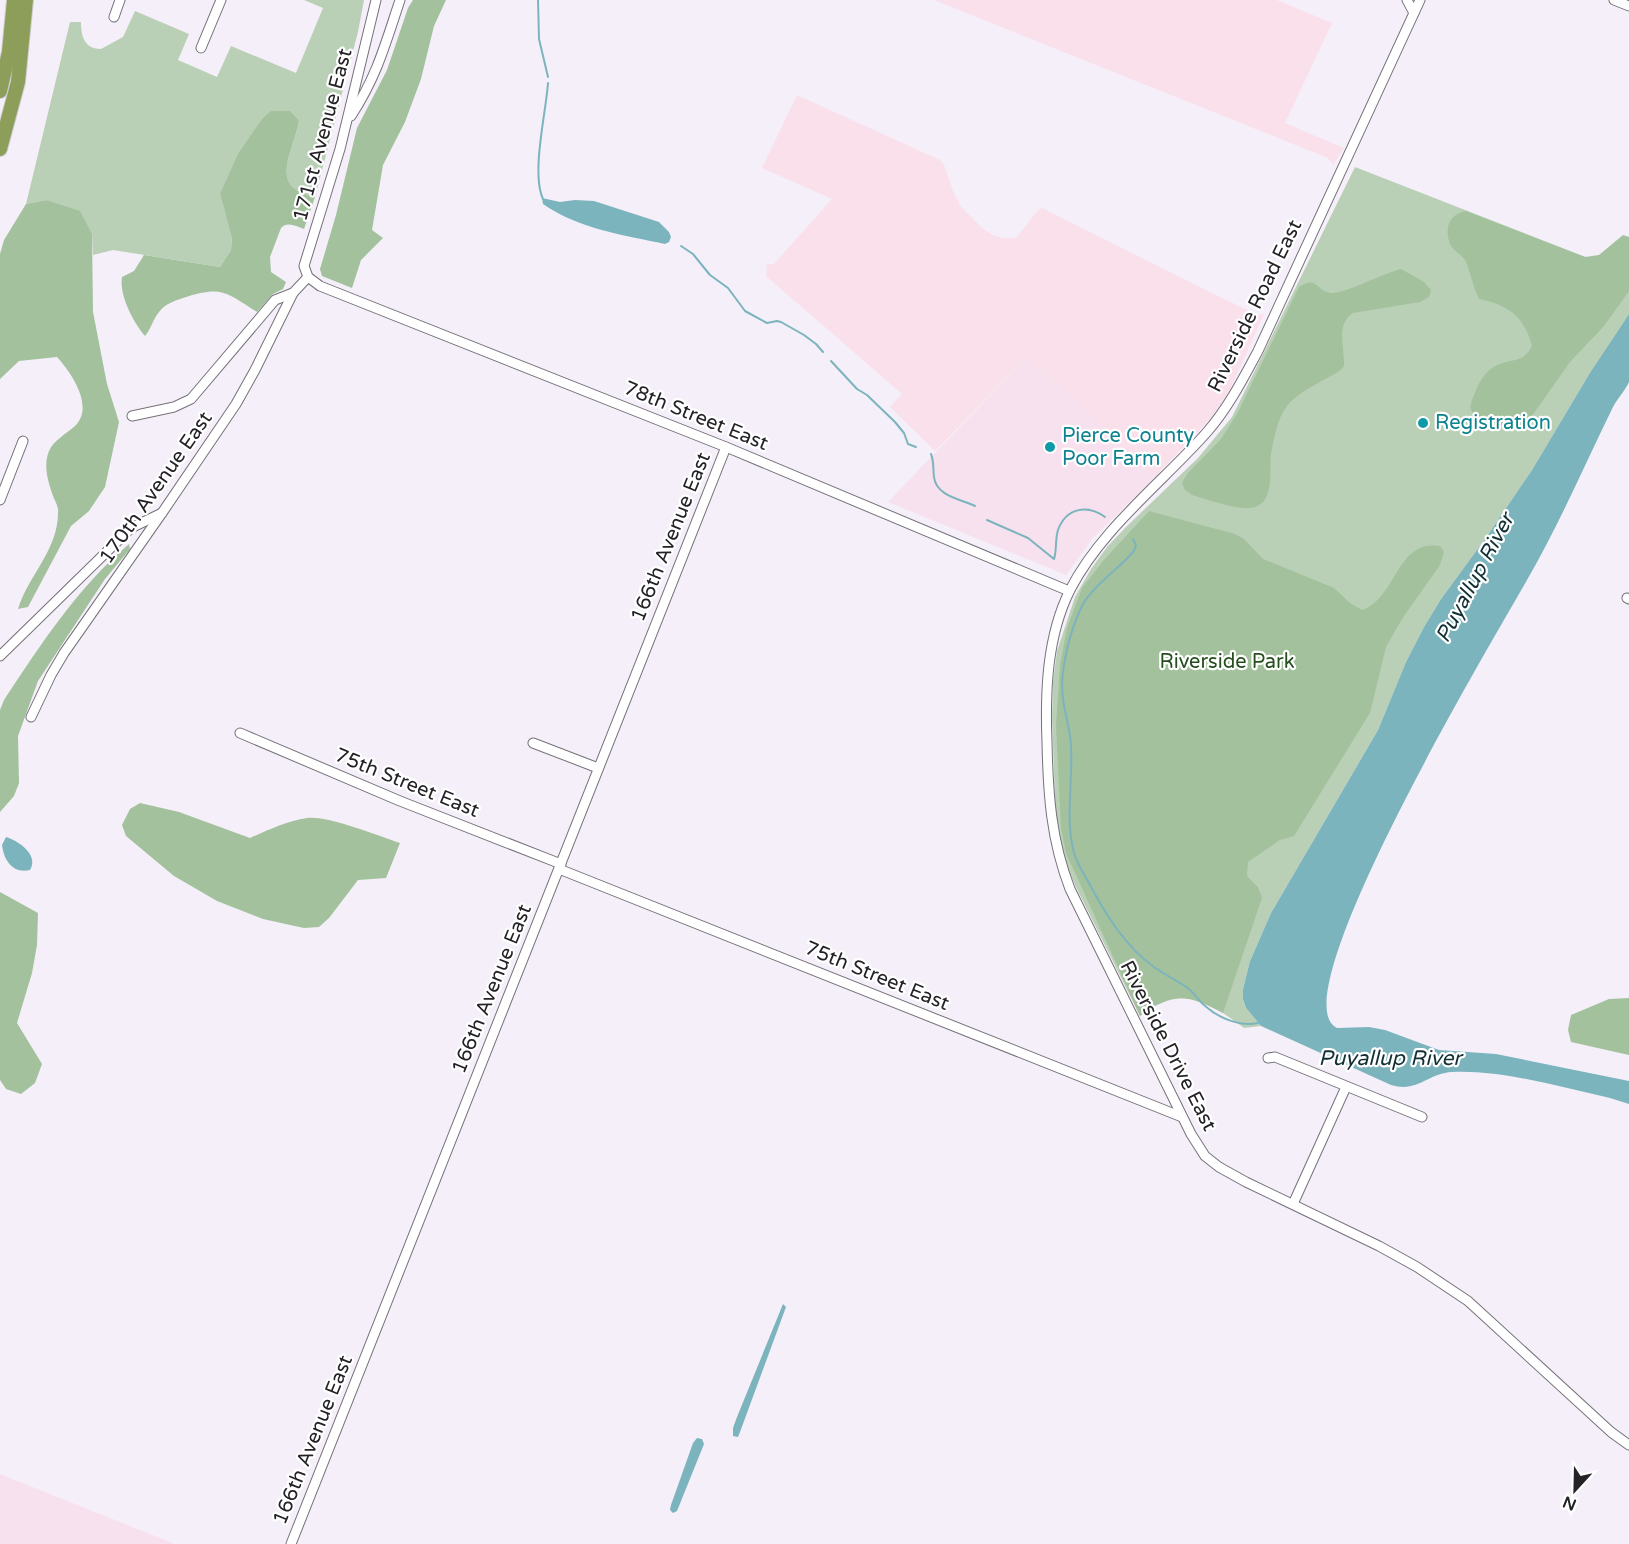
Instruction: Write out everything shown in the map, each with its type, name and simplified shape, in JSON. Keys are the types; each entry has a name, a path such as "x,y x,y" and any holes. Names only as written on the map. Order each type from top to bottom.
{"highway":[{"path":"0,92 9,52 14,0"},
{"path":"0,149 18,82 26,0"}],"street":[{"path":"114,17 120,0"},
{"path":"201,48 221,0"},
{"name":"171st Avenue East","path":"308,277 304,266 346,123 376,0"},
{"path":"346,123 378,68 400,0"},
{"path":"1407,0 1414,13"},
{"name":"Riverside Road East","path":"1070,591 1097,550 1151,489 1208,431 1239,385 1258,351 1419,0"},
{"path":"1614,0 1629,6"},
{"name":"78th Street East","path":"308,277 320,286 726,447 1070,591"},
{"name":"170th Avenue East","path":"31,717 64,653 162,513 246,386 293,293 308,277"},
{"path":"132,416 174,407 191,399 275,300 293,293"},
{"path":"0,500 23,441"},
{"name":"166th Avenue East","path":"291,1544 726,447"},
{"path":"0,656 131,528 162,513"},
{"name":"Riverside Drive East","path":"1070,591 1051,650 1046,683 1049,797 1056,848 1070,889 1182,1117 1205,1156 1246,1182 1417,1267 1468,1301 1611,1432 1629,1445"},
{"name":"75th Street East","path":"240,733 400,801 1182,1117"},
{"path":"532,743 598,768"},
{"path":"1268,1058 1275,1057 1422,1117"},
{"path":"1293,1204 1346,1087"}],"shaded area":[{"path":"934,0 1277,0 1332,23 1285,123 1344,148 1333,165 1328,158"},
{"path":"797,95 940,160 961,207 983,229 993,235 1016,238 1042,208 1257,315 1264,314 1229,392 1211,418 1154,478 1027,357 935,451 890,407 902,394 766,276 767,264 774,264 832,199 762,168"},
{"path":"1027,357 1154,478 1092,539 1066,575 888,502"},
{"path":"0,1474 175,1544 0,1544"}],"green space":[{"path":"304,0 364,0 358,32 315,197 291,186 287,177 289,157 299,121 220,194 232,237 231,250 220,267 113,250 93,255 92,234 46,200 26,204 70,22 81,22 85,41 91,47 101,49 123,37 135,11 189,34 178,60 217,77 231,46 296,73 323,8"},
{"path":"413,0 446,0 434,26 421,79 405,122 383,165 372,230 383,238 361,260 352,288 322,276 320,269 357,128 387,70 408,8"},
{"path":"271,111 290,111 299,121 289,157 287,177 291,186 315,197 304,229 292,225 283,226 270,257 271,272 286,282 283,289 273,294 257,312 237,299 222,293 206,292 180,299 161,309 145,336 128,308 123,292 122,277 134,271 144,255 220,267 231,250 232,238 220,194 238,154 262,119"},
{"name":"Riverside Park","path":"1355,167 1629,274 1629,314 1591,371 1532,470 1441,599 1424,627 1406,662 1378,730 1271,913 1250,961 1243,989 1246,1008 1261,1026 1244,1028 1206,1003 1182,998 1155,1006 1140,1016 1075,885 1064,859 1056,830 1052,717 1057,651 1075,597 1107,547 1198,458 1232,417"},
{"path":"46,200 80,211 92,234 93,312 107,384 119,422 105,487 89,511 71,526 28,607 18,609 28,585 48,551 57,526 58,509 47,474 46,462 49,451 75,426 81,418 83,409 79,390 74,380 57,357 19,361 0,379 0,254 4,240 26,204"},
{"path":"1466,211 1585,257 1599,255 1623,235 1629,237 1629,291 1604,326 1570,362 1519,431 1473,414 1470,407 1477,388 1488,371 1500,364 1522,358 1532,346 1524,327 1513,313 1479,299 1466,262 1450,244 1449,223 1455,215"},
{"path":"1401,269 1424,282 1431,290 1429,297 1420,302 1353,313 1347,318 1342,337 1344,366 1292,400 1281,417 1271,454 1268,492 1261,504 1241,508 1192,495 1185,490 1182,483 1187,474 1221,439 1238,412 1299,287 1310,282 1327,292 1340,292"},
{"path":"1149,511 1235,534 1244,539 1263,559 1334,588 1350,603 1362,610 1374,604 1383,594 1405,560 1414,551 1425,546 1440,546 1444,552 1440,565 1402,619 1386,647 1370,713 1294,836 1280,840 1248,862 1247,876 1258,887 1262,898 1223,1013 1200,1002 1181,998 1162,1002 1140,1016 1066,853 1061,828 1056,726 1060,665 1067,628 1082,588 1103,561"},
{"path":"129,544 130,549 105,579 38,681 18,736 19,783 14,796 0,812 0,710 4,700 46,637 77,597"},
{"path":"140,803 179,812 250,838 292,821 316,818 353,827 400,843 386,878 358,880 329,918 319,927 304,928 263,919 217,901 174,876 126,836 122,825 130,809"},
{"path":"0,892 38,913 37,945 32,973 17,1023 42,1064 35,1083 21,1094 6,1089 0,1080"},
{"path":"1629,998 1629,1055 1571,1042 1568,1030 1571,1015 1609,999"}],"water":[{"path":"542,198 560,202 594,201 659,222 671,237 665,244 602,230 557,213 543,204"},
{"name":"Puyallup River","path":"1629,314 1629,382 1614,406 1539,559 1477,667 1399,812 1363,887 1337,953 1327,1003 1337,1028 1369,1027 1385,1030 1439,1050 1496,1054 1629,1081 1629,1104 1552,1084 1512,1076 1472,1072 1444,1073 1416,1085 1400,1087 1391,1085 1261,1026 1246,1008 1243,999 1243,989 1250,961 1271,913 1378,730 1406,662 1424,627 1441,599 1532,470 1591,371"},
{"path":"6,837 22,845 30,854 32,864 30,870 19,870 7,861 2,845"},
{"path":"783,1304 786,1307 740,1432 738,1437 733,1436 737,1417"},
{"path":"697,1438 702,1439 704,1444 677,1511 673,1513 670,1510 671,1505 693,1443"}],"waterway":[{"path":"538,0 539,39 548,77"},
{"path":"543,199 538,174 548,83"},
{"path":"681,246 693,254 710,275 728,288 745,311 767,323 781,322 804,335 823,352"},
{"path":"831,361 857,389 867,395 895,422 904,433 908,444 916,447"},
{"path":"931,454 934,477 939,489 975,506"},
{"path":"987,520 1028,538 1054,559 1058,530 1066,517 1078,510 1091,510 1105,517"},
{"path":"1133,539 1136,545 1134,551 1093,591 1082,606 1073,627 1064,664 1062,689 1071,742 1070,827 1074,853 1110,919 1134,950 1158,970 1188,988 1216,1014 1244,1024 1258,1023"}],"place":[{"name":"Registration","path":"1423,423"},
{"name":"Pierce County Poor Farm","path":"1050,447"}]}
